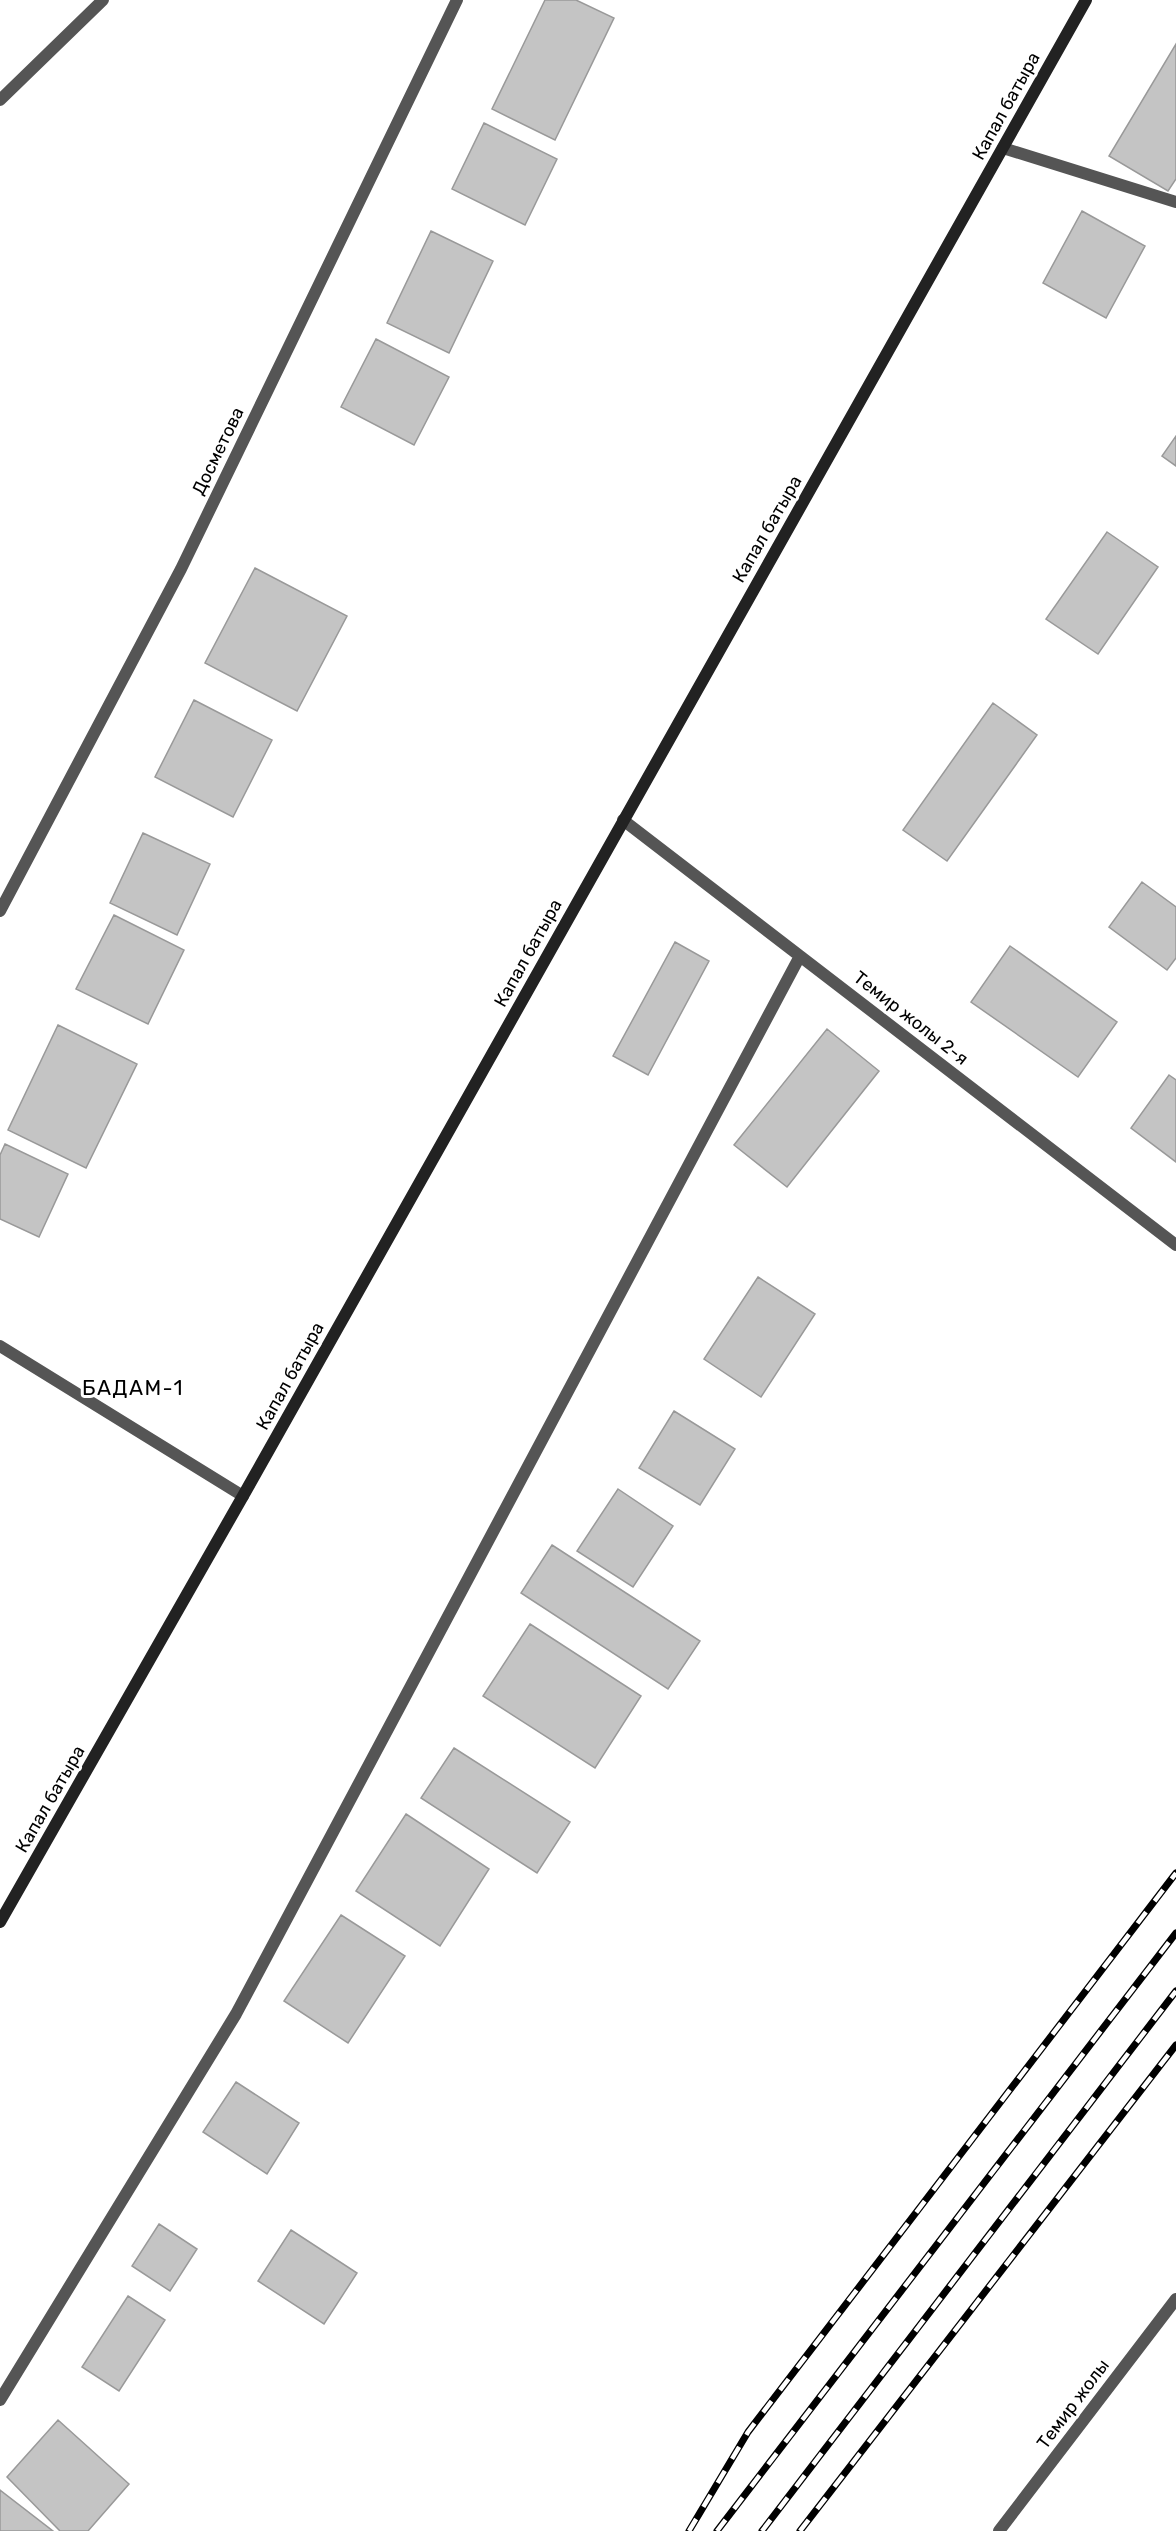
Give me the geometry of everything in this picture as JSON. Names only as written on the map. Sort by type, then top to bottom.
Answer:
[{"type":"main road","name":"Капал батыра","points":[[0,1922],[243,1496],[1086,0]]},
{"type":"street","points":[[0,100],[103,0]]},
{"type":"street","name":"Досметова","points":[[0,911],[181,569],[457,0]]},
{"type":"street","points":[[1003,148],[1176,202]]},
{"type":"street","name":"Темир жолы 2-я","points":[[623,820],[1176,1245]]},
{"type":"street","points":[[0,2400],[236,2014],[800,956]]},
{"type":"street","points":[[0,1346],[243,1496]]},
{"type":"street","name":"Темир жолы","points":[[999,2531],[1176,2300]]},
{"type":"building","points":[[545,0],[576,0],[614,18],[555,140],[492,109]]},
{"type":"building","points":[[1176,44],[1176,179],[1168,191],[1109,156]]},
{"type":"building","points":[[484,123],[557,159],[525,225],[452,189]]},
{"type":"building","points":[[1082,211],[1145,246],[1106,318],[1043,283]]},
{"type":"building","points":[[431,231],[493,261],[449,353],[387,323]]},
{"type":"building","points":[[376,339],[449,377],[414,445],[341,407]]},
{"type":"building","points":[[1176,436],[1176,466],[1162,456]]},
{"type":"building","points":[[1107,532],[1158,567],[1098,654],[1046,619]]},
{"type":"building","points":[[255,568],[347,616],[297,711],[205,663]]},
{"type":"building","points":[[194,700],[272,740],[233,817],[155,777]]},
{"type":"building","points":[[993,703],[1037,735],[947,861],[903,830]]},
{"type":"building","points":[[143,833],[210,864],[177,935],[110,903]]},
{"type":"building","points":[[1142,882],[1176,907],[1176,958],[1167,970],[1109,927]]},
{"type":"building","points":[[114,915],[184,950],[148,1024],[76,989]]},
{"type":"building","points":[[675,942],[709,961],[648,1075],[613,1056]]},
{"type":"building","points":[[1010,946],[1117,1022],[1078,1077],[971,1002]]},
{"type":"building","points":[[58,1025],[137,1064],[86,1168],[8,1130]]},
{"type":"building","points":[[827,1029],[879,1071],[787,1187],[734,1145]]},
{"type":"building","points":[[1169,1075],[1176,1080],[1176,1162],[1131,1128]]},
{"type":"building","points":[[5,1144],[68,1174],[39,1237],[0,1219],[0,1155]]},
{"type":"building","points":[[758,1277],[815,1314],[761,1397],[704,1359]]},
{"type":"building","points":[[674,1411],[735,1449],[700,1505],[639,1468]]},
{"type":"building","points":[[618,1489],[673,1526],[633,1587],[577,1551]]},
{"type":"building","points":[[552,1545],[700,1641],[668,1689],[521,1593]]},
{"type":"building","points":[[530,1624],[641,1696],[595,1768],[483,1696]]},
{"type":"building","points":[[454,1748],[570,1822],[537,1873],[421,1798]]},
{"type":"building","points":[[406,1814],[489,1869],[440,1946],[356,1891]]},
{"type":"building","points":[[341,1915],[405,1956],[348,2043],[284,2001]]},
{"type":"building","points":[[236,2082],[299,2123],[267,2174],[203,2132]]},
{"type":"building","points":[[159,2224],[197,2249],[170,2291],[132,2266]]},
{"type":"building","points":[[291,2230],[357,2273],[324,2324],[258,2281]]},
{"type":"building","points":[[128,2296],[165,2320],[119,2391],[82,2367]]},
{"type":"building","points":[[58,2420],[129,2484],[88,2531],[60,2531],[7,2477]]},
{"type":"building","points":[[0,2490],[53,2531],[0,2531]]},
{"type":"railway","points":[[689,2531],[748,2432],[1176,1873]]},
{"type":"railway","points":[[717,2531],[1176,1933]]},
{"type":"railway","points":[[762,2531],[1176,1991]]},
{"type":"railway","points":[[800,2531],[1176,2045]]},
{"type":"district","name":"БАДАМ-1","points":[[133,1387]]}]
